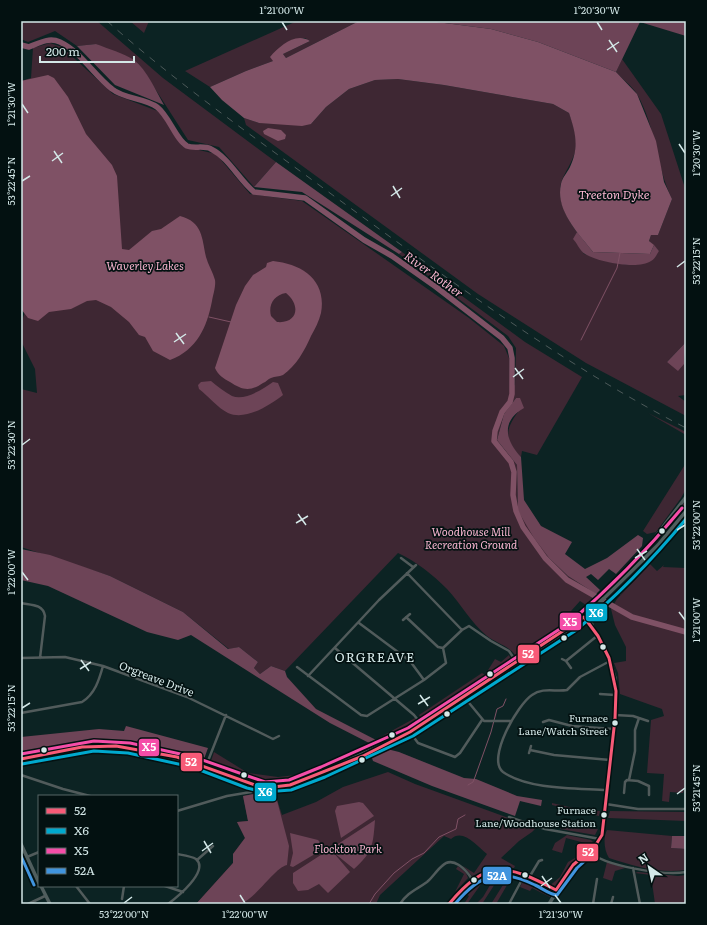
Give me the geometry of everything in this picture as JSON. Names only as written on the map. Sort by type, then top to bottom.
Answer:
[{"type":"main road","points":[[594,630],[590,619],[592,610],[601,595],[649,545],[686,497]]},
{"type":"main road","points":[[584,615],[597,602],[606,596],[658,545],[686,511]]},
{"type":"main road","points":[[21,759],[82,747],[104,745],[145,750],[177,757],[206,766],[258,786],[273,788],[299,782],[363,756],[422,725],[465,698],[592,610]]},
{"type":"main road","points":[[584,615],[590,619]]},
{"type":"main road","points":[[549,904],[556,890],[573,864],[589,851],[601,837],[606,804],[615,714],[615,678],[610,660],[598,636],[584,615]]},
{"type":"main road","points":[[21,844],[38,881]]},
{"type":"main road","points":[[40,887],[50,904]]},
{"type":"street","points":[[308,676],[414,566],[401,558]]},
{"type":"street","points":[[407,573],[462,630]]},
{"type":"street","points":[[21,603],[40,607],[44,610],[45,616],[40,658]]},
{"type":"street","points":[[403,620],[410,614]]},
{"type":"street","points":[[406,617],[438,647],[443,648]]},
{"type":"street","points":[[359,623],[410,661],[424,680]]},
{"type":"street","points":[[443,648],[468,626],[473,627],[491,641],[509,651],[517,662]]},
{"type":"street","points":[[566,661],[598,636]]},
{"type":"street","points":[[335,648],[395,698],[414,715],[422,725]]},
{"type":"street","points":[[297,667],[363,716],[367,716],[446,665],[447,659],[443,648]]},
{"type":"street","name":"Orgreave Drive","points":[[21,658],[73,658],[103,666],[173,691],[226,715],[273,739],[279,736]]},
{"type":"street","points":[[562,659],[566,661],[571,668]]},
{"type":"street","points":[[607,790],[542,786],[504,772],[499,767],[498,760],[511,721],[520,706],[533,694],[543,690],[567,690],[580,677],[610,660]]},
{"type":"street","points":[[21,713],[82,702],[89,697],[95,688],[103,666]]},
{"type":"street","points":[[600,694],[616,695]]},
{"type":"street","points":[[465,698],[482,720],[489,723],[511,721]]},
{"type":"street","points":[[615,714],[633,716],[648,721]]},
{"type":"street","points":[[206,766],[226,715]]},
{"type":"street","points":[[624,793],[625,782],[629,780],[635,752],[635,727],[639,718]]},
{"type":"street","points":[[410,732],[418,743],[455,757],[460,754],[482,720]]},
{"type":"street","points":[[543,722],[549,720],[572,726],[613,729]]},
{"type":"street","points":[[531,746],[529,752],[554,756],[610,760]]},
{"type":"street","points":[[21,775],[63,790],[86,795]]},
{"type":"street","points":[[629,780],[649,786],[649,795]]},
{"type":"street","points":[[178,811],[217,798],[251,792],[258,786]]},
{"type":"street","points":[[606,804],[638,809],[686,809]]},
{"type":"street","points":[[509,817],[545,830],[601,837]]},
{"type":"street","points":[[197,860],[213,846]]},
{"type":"street","points":[[589,851],[597,857],[633,868],[665,873],[686,872]]},
{"type":"street","points":[[27,857],[38,852]]},
{"type":"street","points":[[168,904],[183,892],[198,873],[199,866],[197,860],[192,857],[178,854]]},
{"type":"street","points":[[530,876],[539,861],[542,860]]},
{"type":"street","points":[[400,904],[407,894],[425,884],[441,866],[447,862],[452,862],[462,867],[472,879]]},
{"type":"street","points":[[633,868],[640,904]]},
{"type":"street","points":[[449,904],[461,889],[472,879],[494,870],[514,870],[530,876],[556,890]]},
{"type":"street","points":[[509,904],[525,874]]},
{"type":"street","points":[[589,904],[593,902],[597,879]]},
{"type":"street","points":[[77,887],[90,904]]},
{"type":"street","points":[[122,899],[124,887]]},
{"type":"street","points":[[168,887],[183,892]]},
{"type":"street","points":[[28,904],[45,896]]},
{"type":"street","points":[[610,904],[612,897]]},
{"type":"green space","points":[[21,21],[97,21],[163,78],[276,162],[254,187],[219,147],[188,140],[145,73],[96,44],[77,46],[55,31],[28,42],[21,39]]},
{"type":"green space","points":[[130,21],[149,21],[144,33]]},
{"type":"green space","points":[[297,21],[359,21],[286,58],[283,54],[310,41],[305,38],[292,40],[273,61],[210,87],[185,71]]},
{"type":"green space","points":[[429,21],[686,21],[686,36],[640,22],[616,72],[538,42],[491,29]]},
{"type":"green space","name":"Waverley Lakes","points":[[50,43],[62,47],[113,94],[160,112],[182,146],[216,154],[250,194],[302,201],[469,318],[504,346],[509,358],[510,387],[515,385],[516,348],[508,336],[399,254],[402,252],[525,342],[582,377],[537,455],[522,451],[521,457],[509,440],[508,435],[510,425],[518,412],[516,398],[504,414],[497,440],[517,465],[518,511],[549,558],[568,576],[596,594],[586,605],[580,601],[571,611],[575,616],[519,655],[515,655],[509,649],[481,631],[447,589],[436,578],[418,564],[398,553],[285,671],[271,666],[260,674],[254,668],[258,662],[239,647],[229,649],[183,612],[110,576],[21,547],[21,389],[37,393],[35,369],[21,341],[21,325],[25,311],[21,309],[21,81],[31,78],[33,48]]},
{"type":"green space","points":[[96,44],[121,53],[139,64],[164,105],[115,85],[77,46]]},
{"type":"green space","points":[[622,59],[661,114],[685,188],[686,342],[667,362],[684,364],[686,354],[686,395],[678,396],[686,402],[686,416],[586,363],[478,294],[246,125],[244,118],[259,123],[311,124],[326,107],[349,89],[375,80],[398,79],[444,85],[553,104],[569,113],[575,132],[575,152],[562,179],[560,190],[560,196],[564,209],[577,232],[574,239],[584,254],[610,262],[628,265],[659,251],[649,241],[651,235],[658,235],[672,199],[662,173],[652,133],[643,107],[635,91],[616,72]]},
{"type":"green space","points":[[276,162],[402,252],[399,254],[302,192],[254,187]]},
{"type":"green space","points":[[577,232],[593,252],[650,254],[654,245],[659,251],[654,259],[645,264],[628,265],[599,260],[583,253],[573,239]]},
{"type":"green space","points":[[686,342],[684,364],[678,371],[667,362]]},
{"type":"green space","points":[[211,381],[232,396],[237,397],[254,394],[273,382],[278,383],[283,395],[257,411],[242,415],[235,415],[224,411],[199,389],[198,385],[201,382]]},
{"type":"green space","points":[[516,398],[520,398],[524,408],[512,419],[508,431],[511,444],[521,457],[524,500],[541,526],[572,542],[565,554],[585,569],[607,558],[638,535],[643,538],[642,546],[616,574],[609,569],[598,580],[591,574],[586,577],[600,590],[596,594],[568,576],[549,558],[534,538],[518,511],[517,465],[497,440],[504,414]]},
{"type":"green space","points":[[648,413],[686,432],[686,435]]},
{"type":"green space","points":[[686,463],[686,489],[656,532],[647,534],[643,531]]},
{"type":"green space","points":[[686,500],[686,506],[656,541]]},
{"type":"green space","points":[[21,549],[50,555],[110,576],[183,612],[228,649],[239,647],[258,662],[254,668],[260,674],[271,666],[285,671],[287,677],[316,709],[378,741],[373,745],[330,723],[191,635],[178,640],[147,632],[48,586],[21,580]]},
{"type":"green space","points":[[650,557],[654,559],[620,595],[614,594]]},
{"type":"green space","points":[[650,564],[657,571],[664,565],[663,567],[686,568],[685,784],[683,793],[670,792],[669,802],[662,801],[664,774],[647,773],[651,720],[664,716],[662,709],[620,694],[618,673],[614,663],[626,661],[626,647],[615,625],[611,609],[617,599]]},
{"type":"green space","points":[[509,655],[512,662],[422,721],[419,715],[482,673],[485,675],[495,659],[501,662]]},
{"type":"green space","points":[[415,718],[418,724],[394,737],[392,735],[378,743],[375,740]]},
{"type":"green space","points":[[126,726],[208,748],[204,759],[200,761],[152,748],[105,742],[21,756],[21,737],[99,729],[124,731]]},
{"type":"green space","points":[[383,748],[399,752],[464,778],[476,779],[517,796],[542,800],[541,806],[520,801],[515,816],[432,786],[373,761],[371,755]]},
{"type":"green space","points":[[214,752],[248,773],[278,777],[296,775],[320,766],[321,769],[286,783],[267,784],[213,766],[211,761]]},
{"type":"green space","name":"Flockton Park","points":[[388,772],[415,784],[536,828],[501,858],[515,866],[514,868],[498,867],[472,876],[463,866],[474,873],[487,854],[470,839],[456,836],[451,839],[444,836],[380,895],[376,904],[196,904],[233,863],[233,854],[245,838],[237,822],[248,821],[243,796],[254,794],[258,790],[275,793],[282,815],[316,802],[343,787]]},
{"type":"green space","points":[[258,790],[275,793],[289,846],[287,865],[282,867],[252,896],[240,904],[196,904],[233,863],[233,854],[245,838],[237,822],[248,821],[243,796],[254,794]]},
{"type":"green space","points":[[359,802],[363,803],[374,816],[341,838],[335,811],[337,806]]},
{"type":"green space","points":[[552,803],[582,810],[600,811],[599,816],[552,805]]},
{"type":"green space","points":[[610,811],[686,812],[686,821],[608,818]]},
{"type":"green space","points":[[375,820],[374,836],[371,848],[365,858],[354,869],[333,852],[350,872],[328,893],[319,884],[308,890],[298,891],[293,883],[293,873]]},
{"type":"green space","points":[[562,825],[598,829],[595,835],[560,829]]},
{"type":"green space","points":[[607,830],[672,836],[671,848],[686,849],[686,870],[656,870],[609,858],[605,844]]},
{"type":"green space","points":[[290,833],[318,840],[325,848],[293,867],[290,866],[293,853]]},
{"type":"green space","points":[[567,835],[591,840],[593,842],[584,850],[585,843],[566,838],[562,853],[552,850],[555,843]]},
{"type":"green space","points":[[672,836],[686,836],[686,849],[671,848]]},
{"type":"green space","points":[[575,858],[576,859],[569,866],[550,897],[532,888],[530,891],[520,887],[524,879],[528,877],[547,888],[560,877],[568,862]]},
{"type":"green space","points":[[607,862],[625,868],[615,871],[612,881],[603,878]]},
{"type":"green space","points":[[458,866],[466,873],[468,878],[455,892],[464,874],[456,869]]},
{"type":"green space","points":[[505,871],[519,873],[521,876],[520,878],[513,875],[496,904],[491,904],[508,877],[502,873],[482,904],[476,904],[483,897],[493,880],[486,877]]},
{"type":"green space","points":[[638,872],[678,876],[686,875],[686,904],[655,904],[651,875],[635,873]]},
{"type":"green space","points":[[486,877],[467,904],[464,904],[469,896],[463,892],[453,904],[451,904],[471,882]]},
{"type":"water","name":"Treeton Dyke","points":[[359,21],[429,21],[491,29],[538,42],[616,72],[637,94],[656,141],[664,182],[672,199],[658,235],[651,235],[649,241],[654,245],[650,254],[593,252],[569,221],[561,203],[560,194],[563,178],[573,160],[576,140],[569,113],[553,104],[444,85],[398,79],[375,80],[349,89],[326,107],[311,124],[302,126],[259,123],[244,118],[222,100],[210,87],[273,61],[270,57],[283,45],[293,39],[299,38],[310,41],[283,54],[286,58]]},
{"type":"water","points":[[48,75],[54,78],[68,97],[86,134],[112,165],[117,176],[122,249],[129,250],[152,231],[161,229],[180,216],[193,222],[200,232],[207,260],[215,280],[215,288],[210,311],[204,328],[194,344],[179,356],[170,360],[153,351],[145,337],[139,335],[129,322],[111,307],[96,300],[87,301],[71,309],[49,312],[38,321],[28,318],[21,309],[21,81]]},
{"type":"water","points":[[268,128],[281,130],[286,135],[285,139],[278,141],[264,134],[263,131]]},
{"type":"water","points":[[273,261],[294,266],[303,270],[310,276],[320,291],[322,301],[321,313],[317,325],[303,352],[288,371],[282,376],[270,378],[254,388],[246,389],[234,385],[223,378],[215,368],[236,305],[245,286],[253,275],[266,267],[267,263]],"holes":[[[286,293],[291,298],[295,308],[293,317],[284,322],[277,322],[271,316],[271,304],[275,298],[282,294]]]},
{"type":"waterway","name":"River Rother","points":[[21,45],[29,47],[44,41],[52,40],[68,46],[112,89],[122,95],[147,102],[157,107],[165,116],[179,139],[187,146],[208,148],[217,153],[229,163],[254,192],[305,198],[364,240],[392,256],[436,287],[502,338],[510,348],[512,358],[512,394],[510,402],[502,412],[495,431],[494,441],[511,462],[514,472],[513,495],[516,511],[523,527],[545,558],[567,580],[632,617],[686,632]]},
{"type":"waterway","points":[[581,340],[617,268],[620,253]]},
{"type":"waterway","points":[[209,317],[231,322]]},
{"type":"waterway","points":[[468,785],[473,782],[475,777],[491,732],[497,709],[503,706],[506,699]]},
{"type":"waterway","points":[[369,904],[375,894],[394,873],[412,859],[424,853],[439,837],[456,829],[458,819],[465,815]]},
{"type":"railway","points":[[107,21],[163,68],[221,113],[465,291],[595,377],[686,428]]},
{"type":"transit line","name":"X5","points":[[21,754],[94,741],[130,743],[194,757],[265,782],[289,780],[408,728],[569,623],[628,568],[682,508]]},
{"type":"transit line","name":"X6","points":[[22,764],[94,751],[128,753],[192,767],[247,788],[264,792],[291,790],[325,777],[413,736],[575,631],[633,578],[686,519]]},
{"type":"transit line","name":"52","points":[[21,759],[82,747],[116,746],[177,757],[258,786],[273,787],[290,785],[363,756],[410,732],[584,617],[598,636],[609,658],[616,691],[615,719],[602,835],[595,846],[573,865],[556,890],[524,875],[511,871],[498,870],[487,872],[475,879],[462,889],[449,904]]},
{"type":"transit line","name":"52A","points":[[21,856],[34,885]]},
{"type":"transit line","name":"52A","points":[[455,904],[464,894],[482,880],[491,876],[501,875],[511,876],[557,895],[577,868],[588,858]]},
{"type":"place","name":"Furnace Lane/Watch Street","points":[[615,723]]},
{"type":"place","name":"Furnace Lane/Woodhouse Station","points":[[604,815]]},
{"type":"district","name":"ORGREAVE","points":[[375,656]]},
{"type":"park label","name":"Woodhouse Mill Recreation Ground","points":[[471,537]]}]
